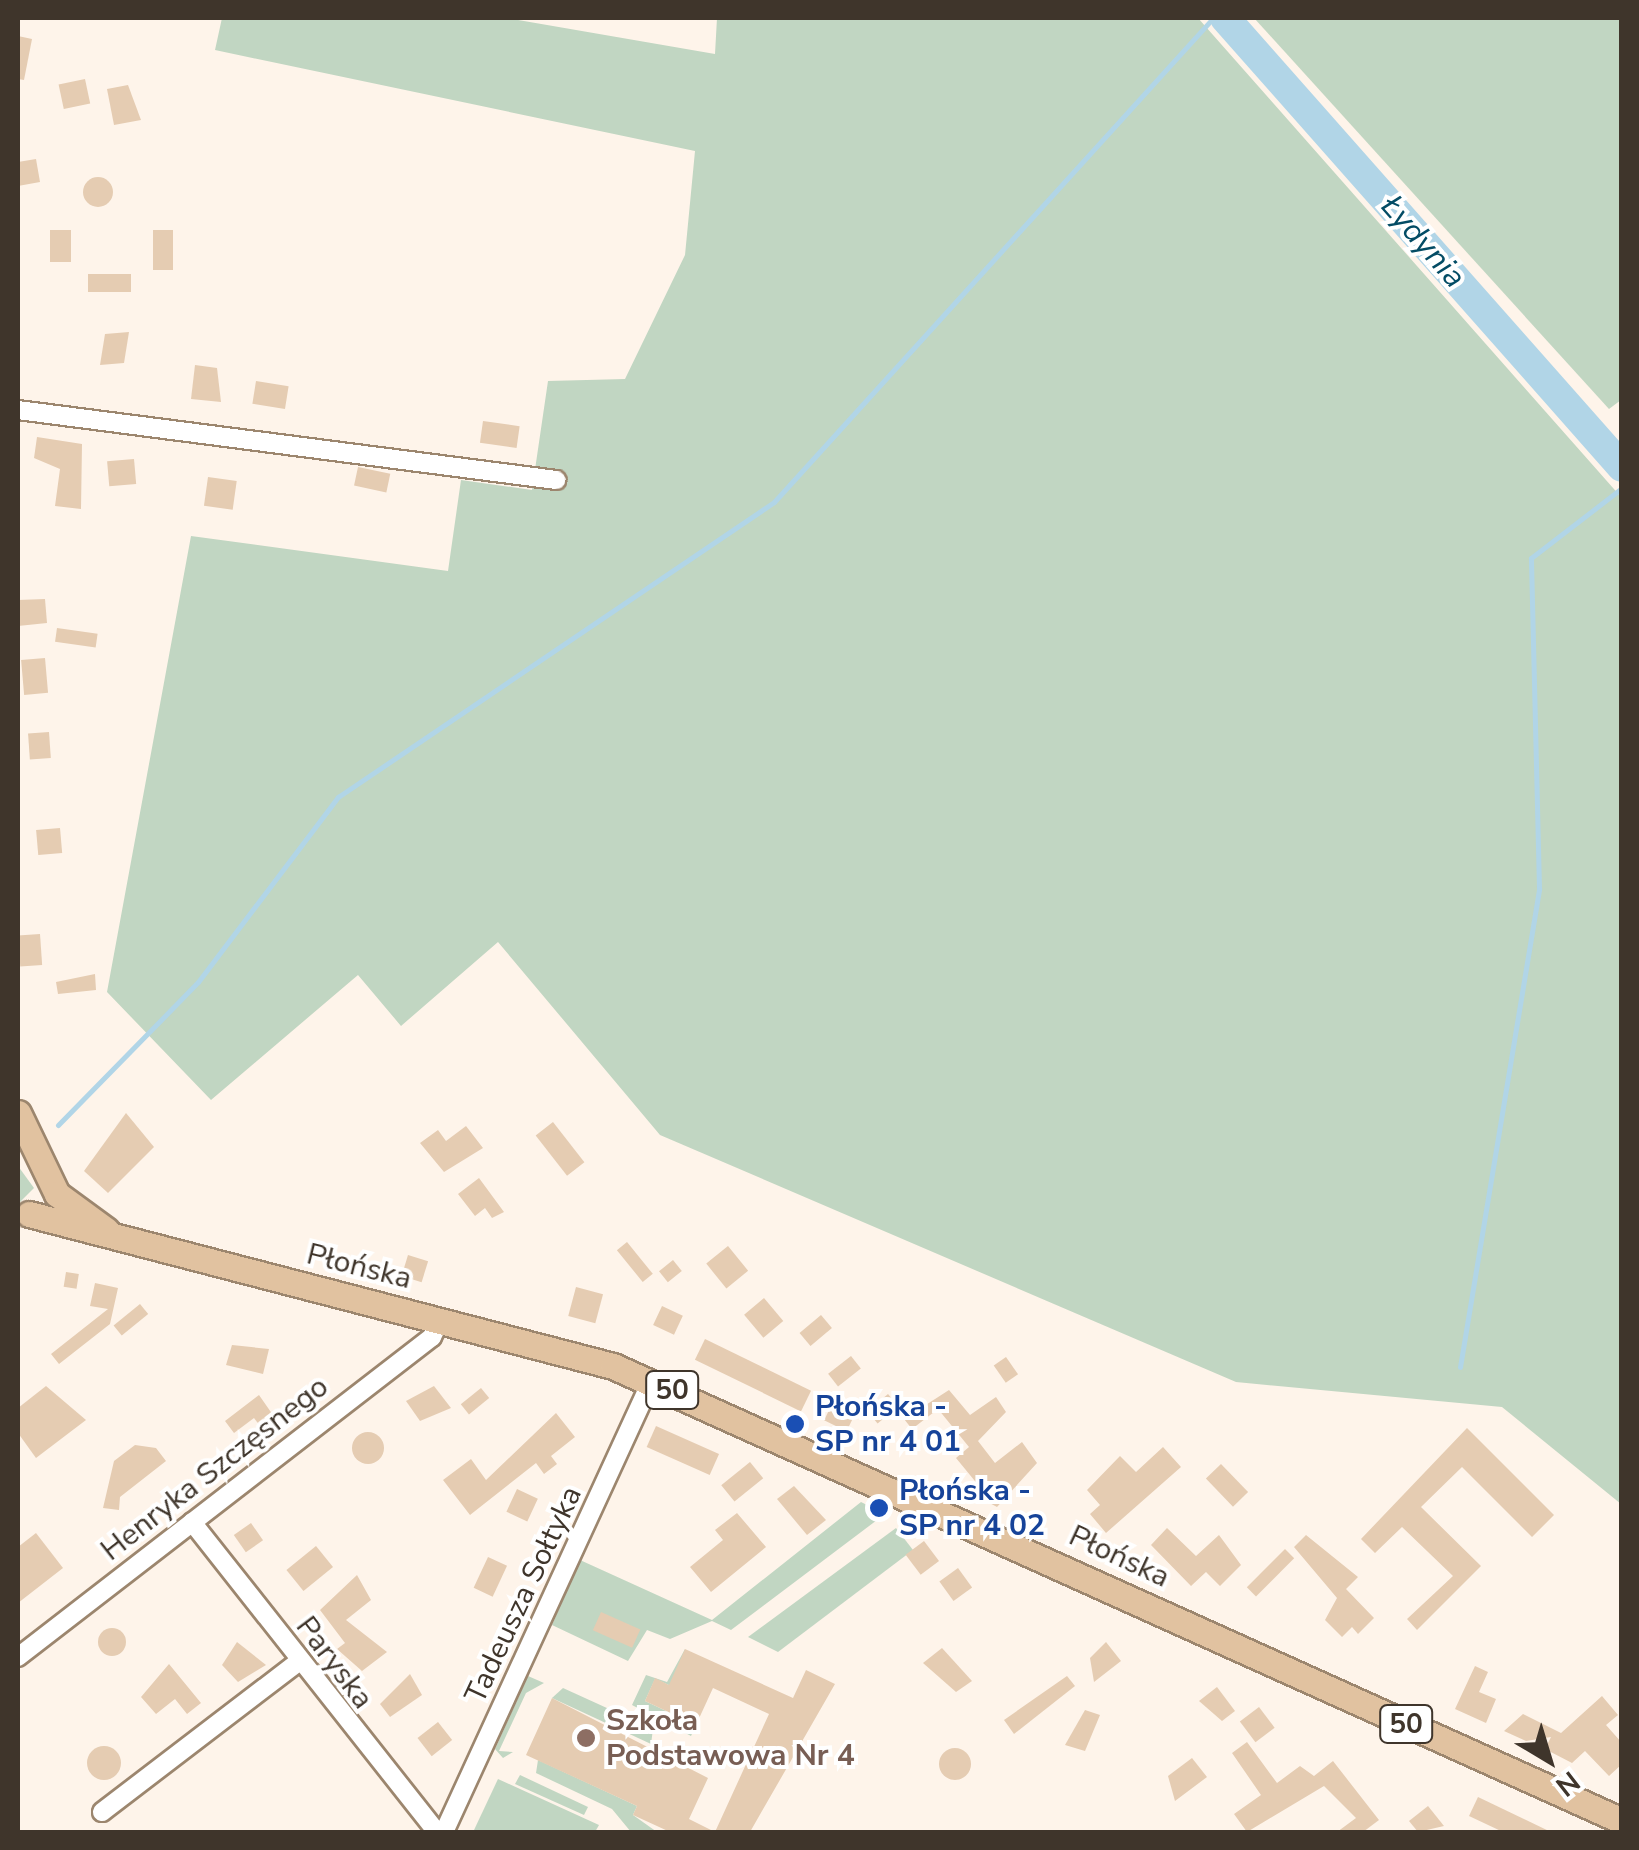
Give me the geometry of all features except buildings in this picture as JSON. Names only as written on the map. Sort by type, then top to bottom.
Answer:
[{"type":"main road","name":"50","points":[[18,1113],[34,1164]]},
{"type":"main road","points":[[23,1216],[44,1198],[34,1164]]},
{"type":"main road","name":"Płońska","points":[[34,1164],[122,1241]]},
{"type":"main road","name":"Płońska","points":[[23,1216],[440,1320],[651,1380],[1622,1821]]},
{"type":"street","points":[[18,410],[556,480]]},
{"type":"street","name":"Henryka Szczęsnego","points":[[18,1657],[432,1337],[440,1320]]},
{"type":"street","name":"Tadeusza Sołtyka","points":[[440,1832],[651,1380]]},
{"type":"street","name":"Paryska","points":[[192,1522],[298,1662],[440,1832]]},
{"type":"street","points":[[102,1812],[298,1662]]},
{"type":"path","points":[[18,1244],[18,1258]]},
{"type":"green space","points":[[222,18],[507,18],[715,54],[717,18],[1198,18],[1621,497],[1621,1504],[1502,1407],[1236,1382],[660,1135],[498,942],[401,1026],[358,975],[211,1100],[107,992],[191,536],[448,571],[461,480],[532,490],[548,381],[625,379],[685,255],[695,151],[215,50]]},
{"type":"green space","points":[[1254,18],[1621,20],[1621,400],[1609,409]]},
{"type":"green space","points":[[18,1166],[34,1188],[18,1204]]},
{"type":"green space","points":[[861,1502],[885,1514],[731,1630],[712,1621],[670,1639],[647,1630],[628,1661],[552,1625],[580,1560],[712,1620]]},
{"type":"green space","points":[[896,1528],[913,1550],[778,1652],[748,1637]]},
{"type":"green space","points":[[685,1649],[687,1693],[655,1679],[645,1701],[696,1725],[691,1736],[632,1705],[646,1675],[667,1682]]},
{"type":"green space","points":[[528,1676],[544,1683],[526,1693],[499,1751],[513,1752],[503,1758],[495,1749]]},
{"type":"green space","points":[[563,1688],[653,1729],[651,1744],[552,1698]]},
{"type":"green space","points":[[538,1760],[637,1806],[633,1815],[657,1832],[631,1832],[612,1809],[536,1773]]},
{"type":"green space","points":[[520,1775],[588,1807],[584,1815],[515,1784]]},
{"type":"green space","points":[[498,1779],[599,1825],[595,1832],[474,1830]]},
{"type":"waterway","points":[[58,1125],[198,982],[338,797],[774,502],[1213,18]]},
{"type":"waterway","name":"Łydynia","points":[[1225,18],[1622,467]]},
{"type":"waterway","points":[[1460,1367],[1539,888],[1531,558],[1622,488]]},
{"type":"place","name":"Płońska - SP nr 4 01","points":[[795,1424]]},
{"type":"place","name":"Płońska - SP nr 4 02","points":[[879,1508]]},
{"type":"place","name":"Szkoła Podstawowa Nr 4","points":[[586,1738]]}]
